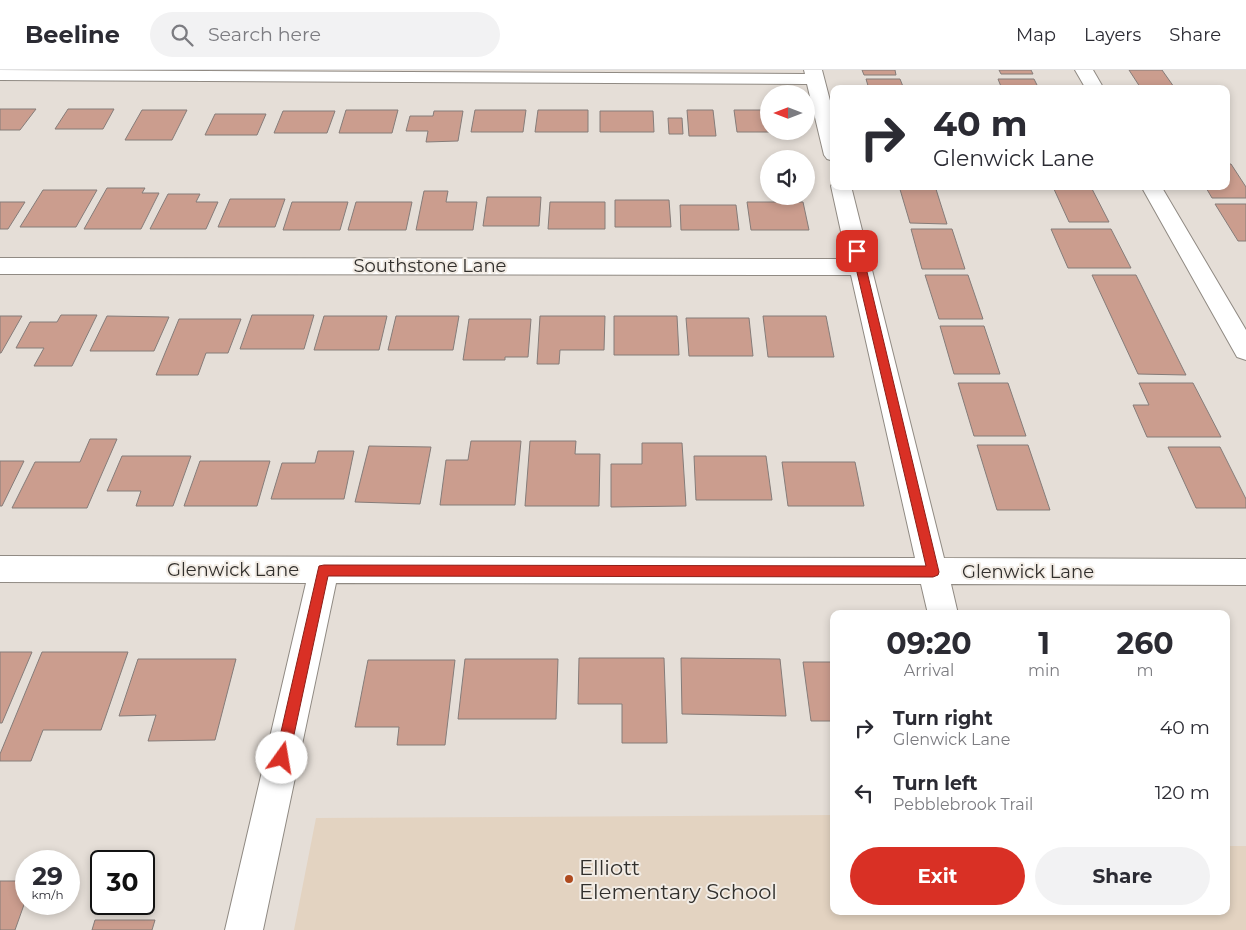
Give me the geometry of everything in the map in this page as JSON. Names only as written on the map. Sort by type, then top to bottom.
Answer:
[{"type":"street","points":[[1084,70],[1092,85]]},
{"type":"street","points":[[0,75],[98,73],[814,74],[830,139]]},
{"type":"street","points":[[842,190],[942,610]]},
{"type":"street","points":[[1153,190],[1246,351]]},
{"type":"street","name":"Southstone Lane","points":[[0,266],[861,267]]},
{"type":"street","name":"Glenwick Lane","points":[[0,569],[1246,572]]},
{"type":"street","points":[[244,930],[324,570]]},
{"type":"shaded area","name":"Elliott Elementary School","points":[[830,815],[830,915],[1230,915],[1230,846],[1246,846],[1246,930],[294,930],[316,818]]},
{"type":"building","points":[[862,70],[895,70],[896,75],[864,75]]},
{"type":"building","points":[[999,70],[1031,70],[1033,74],[1001,74]]},
{"type":"building","points":[[1129,70],[1162,70],[1173,85],[1139,85]]},
{"type":"building","points":[[866,79],[900,79],[902,85],[868,85]]},
{"type":"building","points":[[998,79],[1034,79],[1037,85],[1000,85]]},
{"type":"building","points":[[0,109],[36,109],[20,130],[0,130]]},
{"type":"building","points":[[68,109],[114,109],[103,129],[55,129]]},
{"type":"building","points":[[142,110],[187,110],[172,140],[125,140]]},
{"type":"building","points":[[346,110],[398,110],[392,133],[339,133]]},
{"type":"building","points":[[475,110],[526,110],[523,132],[471,132]]},
{"type":"building","points":[[538,110],[588,110],[588,132],[535,132]]},
{"type":"building","points":[[687,110],[713,110],[716,136],[689,136]]},
{"type":"building","points":[[734,110],[760,110],[760,132],[737,132]]},
{"type":"building","points":[[283,111],[335,111],[327,133],[274,133]]},
{"type":"building","points":[[434,111],[463,111],[458,141],[426,142],[428,131],[406,131],[410,116],[433,116]]},
{"type":"building","points":[[600,111],[653,111],[654,132],[600,132]]},
{"type":"building","points":[[215,114],[266,114],[257,135],[205,135]]},
{"type":"building","points":[[668,118],[682,118],[683,134],[669,134]]},
{"type":"building","points":[[1231,164],[1246,187],[1246,198],[1212,198],[1207,190],[1230,190]]},
{"type":"building","points":[[107,188],[145,188],[142,193],[159,193],[141,229],[84,229]]},
{"type":"building","points":[[43,190],[97,190],[76,227],[20,227]]},
{"type":"building","points":[[900,190],[936,190],[947,224],[910,223]]},
{"type":"building","points":[[1054,190],[1093,190],[1109,222],[1069,222]]},
{"type":"building","points":[[424,191],[448,191],[446,202],[477,202],[473,230],[416,230]]},
{"type":"building","points":[[168,194],[200,194],[196,202],[218,202],[206,229],[150,229]]},
{"type":"building","points":[[487,197],[541,197],[539,226],[483,226]]},
{"type":"building","points":[[230,199],[285,199],[275,227],[218,227]]},
{"type":"building","points":[[615,200],[669,200],[671,227],[615,227]]},
{"type":"building","points":[[0,202],[25,202],[8,229],[0,229]]},
{"type":"building","points":[[292,202],[348,202],[340,230],[283,230]]},
{"type":"building","points":[[356,202],[412,202],[406,230],[348,230]]},
{"type":"building","points":[[550,202],[605,202],[605,229],[548,229]]},
{"type":"building","points":[[747,202],[760,202],[760,205],[804,205],[809,230],[751,230]]},
{"type":"building","points":[[1215,204],[1246,204],[1246,241],[1238,241]]},
{"type":"building","points":[[680,205],[736,205],[739,230],[681,230]]},
{"type":"building","points":[[911,229],[952,229],[965,269],[922,269]]},
{"type":"building","points":[[1051,229],[1111,229],[1131,268],[1068,268]]},
{"type":"building","points":[[925,275],[968,275],[983,319],[939,319]]},
{"type":"building","points":[[1092,275],[1136,275],[1186,375],[1138,374]]},
{"type":"building","points":[[61,315],[97,315],[72,366],[34,366],[44,348],[16,348],[30,322],[57,322]]},
{"type":"building","points":[[252,315],[314,315],[304,349],[240,349]]},
{"type":"building","points":[[0,316],[22,316],[1,353],[0,353]]},
{"type":"building","points":[[107,316],[169,317],[154,351],[90,351]]},
{"type":"building","points":[[324,316],[387,316],[379,350],[314,350]]},
{"type":"building","points":[[396,316],[459,316],[453,350],[388,350]]},
{"type":"building","points":[[540,316],[605,316],[604,350],[560,350],[559,364],[537,364]]},
{"type":"building","points":[[614,316],[677,316],[679,355],[614,355]]},
{"type":"building","points":[[763,316],[826,316],[834,357],[768,357]]},
{"type":"building","points":[[686,318],[749,318],[753,356],[689,356]]},
{"type":"building","points":[[179,319],[241,319],[228,353],[206,353],[198,375],[156,375]]},
{"type":"building","points":[[469,319],[531,319],[528,357],[505,357],[505,360],[463,360]]},
{"type":"building","points":[[940,326],[984,326],[1000,374],[954,374]]},
{"type":"building","points":[[958,383],[1008,383],[1026,436],[974,436]]},
{"type":"building","points":[[1139,383],[1193,383],[1221,437],[1147,437],[1133,405],[1149,405]]},
{"type":"building","points":[[90,439],[117,439],[87,508],[12,508],[35,462],[80,462]]},
{"type":"building","points":[[471,441],[521,441],[515,505],[440,505],[446,460],[468,460]]},
{"type":"building","points":[[530,441],[576,441],[575,454],[600,454],[599,506],[525,506]]},
{"type":"building","points":[[642,443],[682,443],[686,506],[611,507],[611,464],[642,464]]},
{"type":"building","points":[[977,445],[1028,445],[1050,510],[997,510]]},
{"type":"building","points":[[369,446],[431,447],[420,504],[355,502]]},
{"type":"building","points":[[1168,447],[1220,447],[1246,499],[1246,508],[1196,508]]},
{"type":"building","points":[[318,451],[354,451],[344,499],[271,499],[282,463],[315,463]]},
{"type":"building","points":[[122,456],[191,456],[173,506],[136,506],[141,491],[107,491]]},
{"type":"building","points":[[694,456],[766,456],[772,500],[696,500]]},
{"type":"building","points":[[0,461],[24,461],[2,506],[0,506]]},
{"type":"building","points":[[200,461],[270,461],[257,506],[184,506]]},
{"type":"building","points":[[782,462],[855,462],[864,506],[788,506]]},
{"type":"building","points":[[0,652],[32,652],[2,723],[0,723]]},
{"type":"building","points":[[42,652],[128,652],[101,730],[43,730],[31,761],[0,761],[0,754]]},
{"type":"building","points":[[579,658],[664,658],[667,743],[622,743],[622,704],[578,704]]},
{"type":"building","points":[[681,658],[780,659],[786,716],[682,714]]},
{"type":"building","points":[[138,659],[236,659],[215,740],[148,741],[156,715],[119,716]]},
{"type":"building","points":[[465,659],[558,659],[556,719],[458,719]]},
{"type":"building","points":[[368,660],[455,660],[445,745],[397,745],[399,727],[355,727]]},
{"type":"building","points":[[803,662],[830,662],[830,721],[811,721]]},
{"type":"building","points":[[0,881],[15,881],[15,915],[20,915],[15,930],[0,930]]},
{"type":"building","points":[[95,920],[155,920],[152,930],[92,930]]},
{"type":"place","name":"Elliott Elementary School","points":[[569,879]]},
{"type":"route","points":[[282,758],[324,570],[933,572],[857,251]]}]
